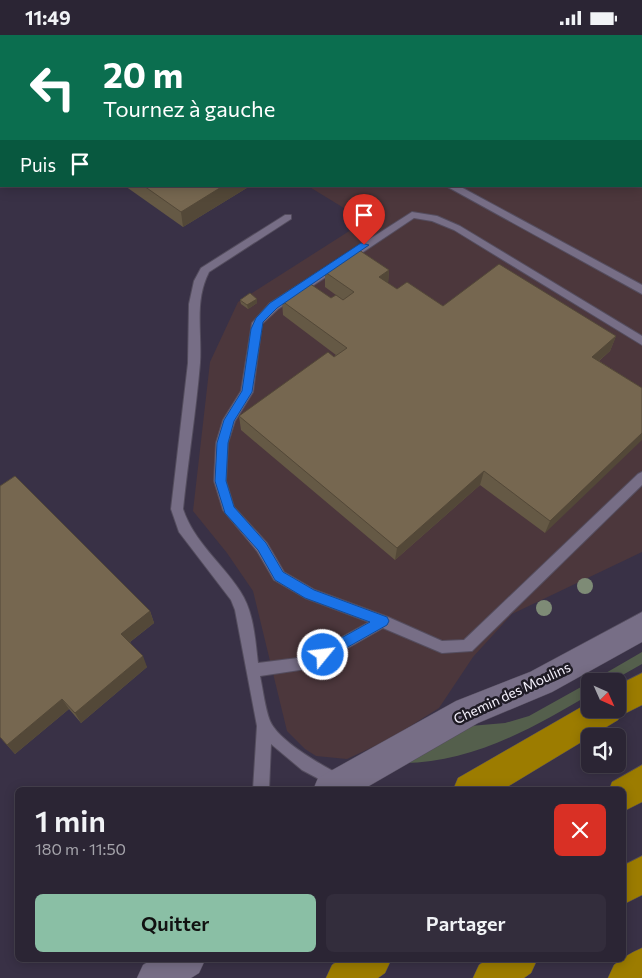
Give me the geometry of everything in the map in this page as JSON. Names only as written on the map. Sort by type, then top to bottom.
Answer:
[{"type":"highway","points":[[626,697],[642,688]]},
{"type":"highway","points":[[475,787],[592,718]]},
{"type":"highway","points":[[626,793],[642,782]]},
{"type":"highway","points":[[626,885],[642,874]]},
{"type":"highway","points":[[345,978],[369,962]]},
{"type":"highway","points":[[492,978],[515,962]]},
{"type":"highway","points":[[627,978],[642,967]]},
{"type":"street","name":"Chemin des Moulins","points":[[336,787],[467,712],[541,683],[642,626]]},
{"type":"street","points":[[156,978],[183,962]]},
{"type":"lane","points":[[453,187],[642,290]]},
{"type":"lane","points":[[642,341],[480,241],[434,218],[418,215],[408,217],[266,312],[256,329],[247,392],[229,420],[222,443],[220,481],[229,509],[262,547],[279,576],[310,594],[383,621],[442,647],[467,647],[642,477]]},
{"type":"lane","points":[[261,787],[264,726],[252,670],[247,628],[236,596],[183,528],[177,509],[194,361],[194,297],[198,281],[205,269],[288,217]]},
{"type":"lane","points":[[252,670],[308,663],[383,621]]},
{"type":"lane","points":[[264,726],[284,750],[336,787]]},
{"type":"shaded area","points":[[310,187],[642,187],[642,552],[512,614],[473,657],[439,708],[390,739],[347,759],[316,756],[305,749],[287,731],[253,591],[227,553],[193,511],[210,362],[238,302],[365,221]]},
{"type":"green space","points":[[642,652],[642,664],[626,673],[606,673]]},
{"type":"green space","points":[[581,687],[581,699],[547,719],[501,741],[453,757],[404,763],[470,726],[505,723],[529,716]]},
{"type":"building","points":[[145,187],[221,187],[181,212]]},
{"type":"building","points":[[359,250],[389,270],[379,277],[397,289],[407,282],[443,306],[499,264],[616,336],[592,357],[642,388],[642,433],[550,521],[484,471],[397,548],[239,416],[328,352],[334,357],[347,348],[282,301],[309,283],[331,298],[336,295],[343,300],[354,292],[325,272]]},
{"type":"building","points":[[250,293],[257,299],[247,305],[240,300]]},
{"type":"building","points":[[15,476],[150,611],[121,634],[143,656],[75,713],[62,699],[7,745],[0,737],[0,486]]},
{"type":"route","points":[[323,655],[383,621],[310,594],[279,576],[262,547],[229,509],[224,498],[220,481],[222,443],[229,420],[242,403],[251,379],[256,329],[259,321],[274,306],[364,245]]}]
